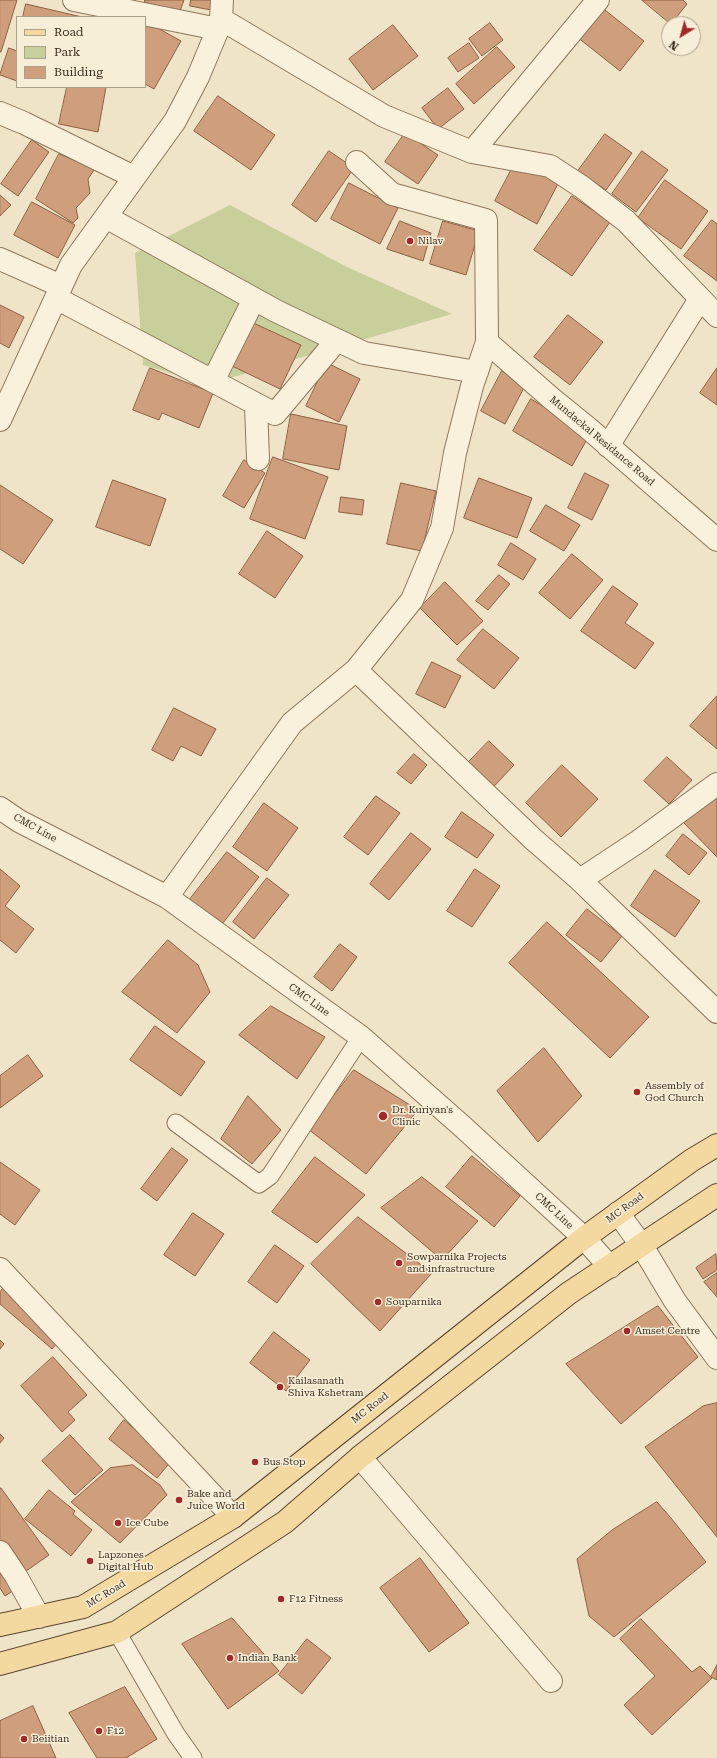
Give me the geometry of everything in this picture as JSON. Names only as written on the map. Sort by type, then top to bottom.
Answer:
[{"type":"main road","name":"MC Road","points":[[0,1625],[83,1607],[233,1517],[584,1238],[692,1160],[717,1145]]},
{"type":"main road","points":[[0,1664],[117,1632],[285,1522],[360,1457],[569,1293],[717,1195]]},
{"type":"street","points":[[74,0],[220,16],[384,116],[472,152],[550,166],[582,187],[626,222],[717,316]]},
{"type":"street","points":[[472,152],[598,0]]},
{"type":"street","points":[[0,420],[71,265],[175,121],[198,77],[220,16]]},
{"type":"street","points":[[0,113],[24,123],[134,177]]},
{"type":"street","points":[[167,897],[292,723],[356,670],[412,600],[442,528],[455,453],[477,372],[487,342],[486,220],[392,194],[357,162]]},
{"type":"street","points":[[106,217],[254,299],[364,353],[477,372]]},
{"type":"street","points":[[0,259],[213,381],[275,414],[337,340]]},
{"type":"street","points":[[213,381],[254,299]]},
{"type":"street","points":[[608,446],[700,299]]},
{"type":"street","name":"Mundackal Residance Road","points":[[487,342],[717,540]]},
{"type":"street","points":[[256,404],[258,459]]},
{"type":"street","points":[[356,670],[533,839],[580,880],[717,1012]]},
{"type":"street","points":[[580,880],[639,841],[716,785]]},
{"type":"street","name":"CMC Line","points":[[0,808],[19,821],[167,897],[361,1038],[463,1127],[584,1238],[610,1267]]},
{"type":"street","points":[[618,1212],[642,1246],[675,1301],[717,1358]]},
{"type":"street","points":[[0,1269],[233,1517]]},
{"type":"street","points":[[360,1457],[551,1681]]},
{"type":"street","points":[[0,1552],[16,1576],[39,1617]]},
{"type":"lane","points":[[176,1123],[258,1184],[270,1176],[361,1038]]},
{"type":"lane","points":[[117,1632],[176,1734],[193,1758]]},
{"type":"green space","points":[[230,205],[347,267],[452,314],[209,384],[143,365],[135,253]]},
{"type":"building","points":[[0,0],[17,0],[1,52],[0,52]]},
{"type":"building","points":[[145,0],[184,0],[179,14],[145,2]]},
{"type":"building","points":[[191,0],[213,0],[211,10],[190,6]]},
{"type":"building","points":[[642,0],[683,0],[687,4],[677,16],[661,16]]},
{"type":"building","points":[[596,3],[644,41],[620,71],[572,33]]},
{"type":"building","points":[[26,4],[78,16],[23,16]]},
{"type":"building","points":[[146,22],[181,41],[154,89],[146,85]]},
{"type":"building","points":[[490,23],[503,40],[482,56],[469,39]]},
{"type":"building","points":[[393,25],[418,56],[373,90],[349,59]]},
{"type":"building","points":[[469,43],[479,58],[458,72],[448,58]]},
{"type":"building","points":[[497,47],[515,67],[474,104],[456,84]]},
{"type":"building","points":[[9,48],[16,51],[16,81],[0,75]]},
{"type":"building","points":[[67,88],[106,88],[98,132],[59,124]]},
{"type":"building","points":[[448,88],[464,109],[438,129],[422,108]]},
{"type":"building","points":[[218,96],[275,135],[251,170],[194,131]]},
{"type":"building","points":[[405,133],[438,155],[418,184],[385,162]]},
{"type":"building","points":[[605,134],[632,153],[606,190],[578,171]]},
{"type":"building","points":[[32,140],[49,152],[18,196],[1,184]]},
{"type":"building","points":[[329,151],[354,168],[316,222],[292,205]]},
{"type":"building","points":[[642,151],[668,170],[636,212],[612,194]]},
{"type":"building","points":[[59,154],[74,160],[84,157],[94,170],[88,179],[90,193],[76,208],[78,218],[73,223],[36,199]]},
{"type":"building","points":[[516,161],[559,182],[537,224],[495,201]]},
{"type":"building","points":[[665,180],[708,211],[681,249],[638,218]]},
{"type":"building","points":[[349,183],[398,208],[380,244],[331,219]]},
{"type":"building","points":[[0,195],[11,205],[0,216]]},
{"type":"building","points":[[572,196],[610,222],[572,276],[534,250]]},
{"type":"building","points":[[32,202],[75,225],[58,258],[14,235]]},
{"type":"building","points":[[712,220],[717,224],[717,281],[684,256]]},
{"type":"building","name":"Nilav","points":[[400,221],[431,233],[423,261],[387,249]]},
{"type":"building","points":[[443,221],[479,231],[466,275],[430,264]]},
{"type":"building","points":[[0,305],[24,317],[9,348],[0,343]]},
{"type":"building","points":[[568,315],[603,342],[570,385],[534,357]]},
{"type":"building","points":[[249,321],[301,345],[280,389],[228,364]]},
{"type":"building","points":[[327,363],[360,379],[339,422],[306,406]]},
{"type":"building","points":[[150,368],[213,393],[199,428],[162,413],[159,420],[133,410]]},
{"type":"building","points":[[717,368],[717,405],[700,393]]},
{"type":"building","points":[[502,371],[526,384],[505,424],[481,411]]},
{"type":"building","points":[[531,399],[590,434],[572,466],[513,431]]},
{"type":"building","points":[[291,414],[347,426],[339,470],[283,459]]},
{"type":"building","points":[[273,457],[328,477],[305,539],[250,519]]},
{"type":"building","points":[[244,460],[265,473],[244,508],[223,496]]},
{"type":"building","points":[[585,473],[609,485],[592,520],[568,508]]},
{"type":"building","points":[[479,478],[532,498],[517,538],[464,518]]},
{"type":"building","points":[[113,480],[166,499],[150,546],[96,527]]},
{"type":"building","points":[[401,483],[436,491],[422,551],[387,544]]},
{"type":"building","points":[[0,485],[53,520],[23,564],[0,549]]},
{"type":"building","points":[[341,497],[364,500],[362,515],[339,512]]},
{"type":"building","points":[[546,505],[580,525],[564,551],[530,531]]},
{"type":"building","points":[[267,531],[303,556],[275,598],[239,574]]},
{"type":"building","points":[[511,543],[536,559],[523,580],[498,565]]},
{"type":"building","points":[[572,554],[603,580],[570,619],[539,593]]},
{"type":"building","points":[[499,575],[510,584],[488,610],[476,601]]},
{"type":"building","points":[[445,582],[483,621],[457,645],[420,608]]},
{"type":"building","points":[[613,586],[638,604],[625,623],[654,643],[635,669],[581,631]]},
{"type":"building","points":[[483,629],[519,658],[494,689],[457,660]]},
{"type":"building","points":[[432,662],[461,676],[445,708],[416,694]]},
{"type":"building","points":[[717,696],[717,749],[690,726]]},
{"type":"building","points":[[174,708],[216,729],[201,756],[181,746],[173,761],[152,750]]},
{"type":"building","points":[[489,741],[514,765],[485,796],[459,772]]},
{"type":"building","points":[[414,754],[427,765],[411,784],[397,773]]},
{"type":"building","points":[[667,757],[692,780],[669,804],[644,781]]},
{"type":"building","points":[[562,765],[598,799],[561,837],[526,803]]},
{"type":"building","points":[[711,793],[717,799],[717,857],[682,821]]},
{"type":"building","points":[[376,796],[400,813],[368,855],[344,837]]},
{"type":"building","points":[[264,803],[298,828],[267,871],[233,847]]},
{"type":"building","points":[[462,812],[494,835],[477,858],[445,837]]},
{"type":"building","points":[[411,833],[431,849],[389,900],[370,884]]},
{"type":"building","points":[[683,834],[707,853],[689,875],[666,856]]},
{"type":"building","points":[[227,852],[259,877],[219,928],[187,903]]},
{"type":"building","points":[[0,869],[20,886],[5,906],[34,929],[16,953],[0,940]]},
{"type":"building","points":[[475,869],[500,886],[472,927],[447,911]]},
{"type":"building","points":[[655,870],[700,901],[675,937],[631,906]]},
{"type":"building","points":[[267,878],[289,895],[254,939],[233,922]]},
{"type":"building","points":[[587,909],[622,936],[601,962],[566,935]]},
{"type":"building","points":[[547,922],[649,1017],[610,1058],[509,963]]},
{"type":"building","points":[[168,940],[198,965],[210,992],[177,1033],[122,992]]},
{"type":"building","points":[[340,944],[357,957],[332,991],[314,977]]},
{"type":"building","points":[[271,1006],[325,1037],[297,1079],[239,1035]]},
{"type":"building","points":[[155,1026],[205,1062],[181,1096],[130,1060]]},
{"type":"building","points":[[544,1048],[582,1096],[538,1142],[497,1091]]},
{"type":"building","points":[[28,1055],[43,1076],[0,1108],[0,1076]]},
{"type":"building","points":[[354,1070],[418,1110],[366,1174],[308,1129]]},
{"type":"building","points":[[248,1096],[281,1130],[252,1164],[221,1139]]},
{"type":"building","points":[[172,1148],[188,1160],[157,1201],[141,1189]]},
{"type":"building","points":[[472,1156],[520,1196],[494,1227],[446,1187]]},
{"type":"building","points":[[315,1157],[365,1195],[317,1243],[272,1212]]},
{"type":"building","points":[[0,1162],[40,1190],[15,1225],[0,1214]]},
{"type":"building","points":[[422,1177],[478,1221],[442,1260],[381,1208]]},
{"type":"building","points":[[193,1213],[224,1234],[195,1276],[164,1255]]},
{"type":"building","name":"Souparnika","points":[[358,1217],[432,1273],[380,1331],[311,1264]]},
{"type":"building","points":[[275,1245],[304,1266],[277,1303],[248,1282]]},
{"type":"building","points":[[716,1254],[717,1270],[703,1279],[696,1268]]},
{"type":"building","points":[[717,1273],[717,1297],[704,1282]]},
{"type":"building","points":[[11,1279],[69,1330],[52,1349],[0,1304],[0,1292]]},
{"type":"building","points":[[658,1306],[698,1357],[621,1424],[566,1364]]},
{"type":"building","points":[[274,1332],[310,1360],[286,1391],[250,1363]]},
{"type":"building","points":[[0,1340],[4,1344],[0,1349]]},
{"type":"building","points":[[53,1357],[87,1395],[68,1412],[75,1420],[62,1432],[21,1386]]},
{"type":"building","points":[[717,1403],[717,1537],[645,1447],[703,1406]]},
{"type":"building","points":[[124,1420],[172,1460],[157,1478],[109,1439]]},
{"type":"building","points":[[0,1434],[4,1438],[0,1443]]},
{"type":"building","points":[[70,1435],[103,1470],[75,1495],[42,1461]]},
{"type":"building","name":"Ice Cube","points":[[133,1465],[160,1485],[167,1495],[120,1543],[71,1502],[110,1468]]},
{"type":"building","points":[[0,1488],[49,1555],[19,1576],[0,1549]]},
{"type":"building","points":[[49,1490],[75,1511],[73,1514],[92,1530],[71,1556],[25,1519]]},
{"type":"building","points":[[657,1502],[706,1562],[614,1637],[589,1616],[577,1559],[612,1530]]},
{"type":"building","points":[[0,1555],[20,1586],[5,1596],[0,1588]]},
{"type":"building","points":[[420,1558],[469,1623],[429,1652],[380,1588]]},
{"type":"building","name":"Indian Bank","points":[[232,1618],[279,1671],[228,1709],[182,1644]]},
{"type":"building","points":[[641,1619],[692,1672],[700,1666],[712,1678],[652,1735],[624,1705],[655,1676],[620,1639]]},
{"type":"building","points":[[307,1639],[331,1658],[302,1694],[279,1675]]},
{"type":"building","points":[[717,1665],[717,1680],[711,1677]]},
{"type":"building","points":[[125,1687],[157,1739],[126,1758],[97,1758],[69,1713]]},
{"type":"building","name":"Beiitian","points":[[33,1706],[56,1758],[0,1758],[0,1721]]},
{"type":"place","name":"Nilav","points":[[410,241]]},
{"type":"place","name":"Assembly of God Church","points":[[637,1092]]},
{"type":"place","name":"Dr. Kuriyan's Clinic","points":[[383,1116]]},
{"type":"place","name":"Sowparnika Projects and infrastructure","points":[[399,1263]]},
{"type":"place","name":"Souparnika","points":[[378,1302]]},
{"type":"place","name":"Amset Centre","points":[[627,1331]]},
{"type":"place","name":"Kailasanath Shiva Kshetram","points":[[280,1387]]},
{"type":"place","name":"Bus Stop","points":[[255,1462]]},
{"type":"place","name":"Bake and Juice World","points":[[179,1500]]},
{"type":"place","name":"Ice Cube","points":[[118,1523]]},
{"type":"place","name":"Lapzones Digital Hub","points":[[90,1561]]},
{"type":"place","name":"F12 Fitness","points":[[281,1599]]},
{"type":"place","name":"Indian Bank","points":[[230,1658]]},
{"type":"place","name":"F12","points":[[99,1731]]},
{"type":"place","name":"Beiitian","points":[[24,1739]]}]
